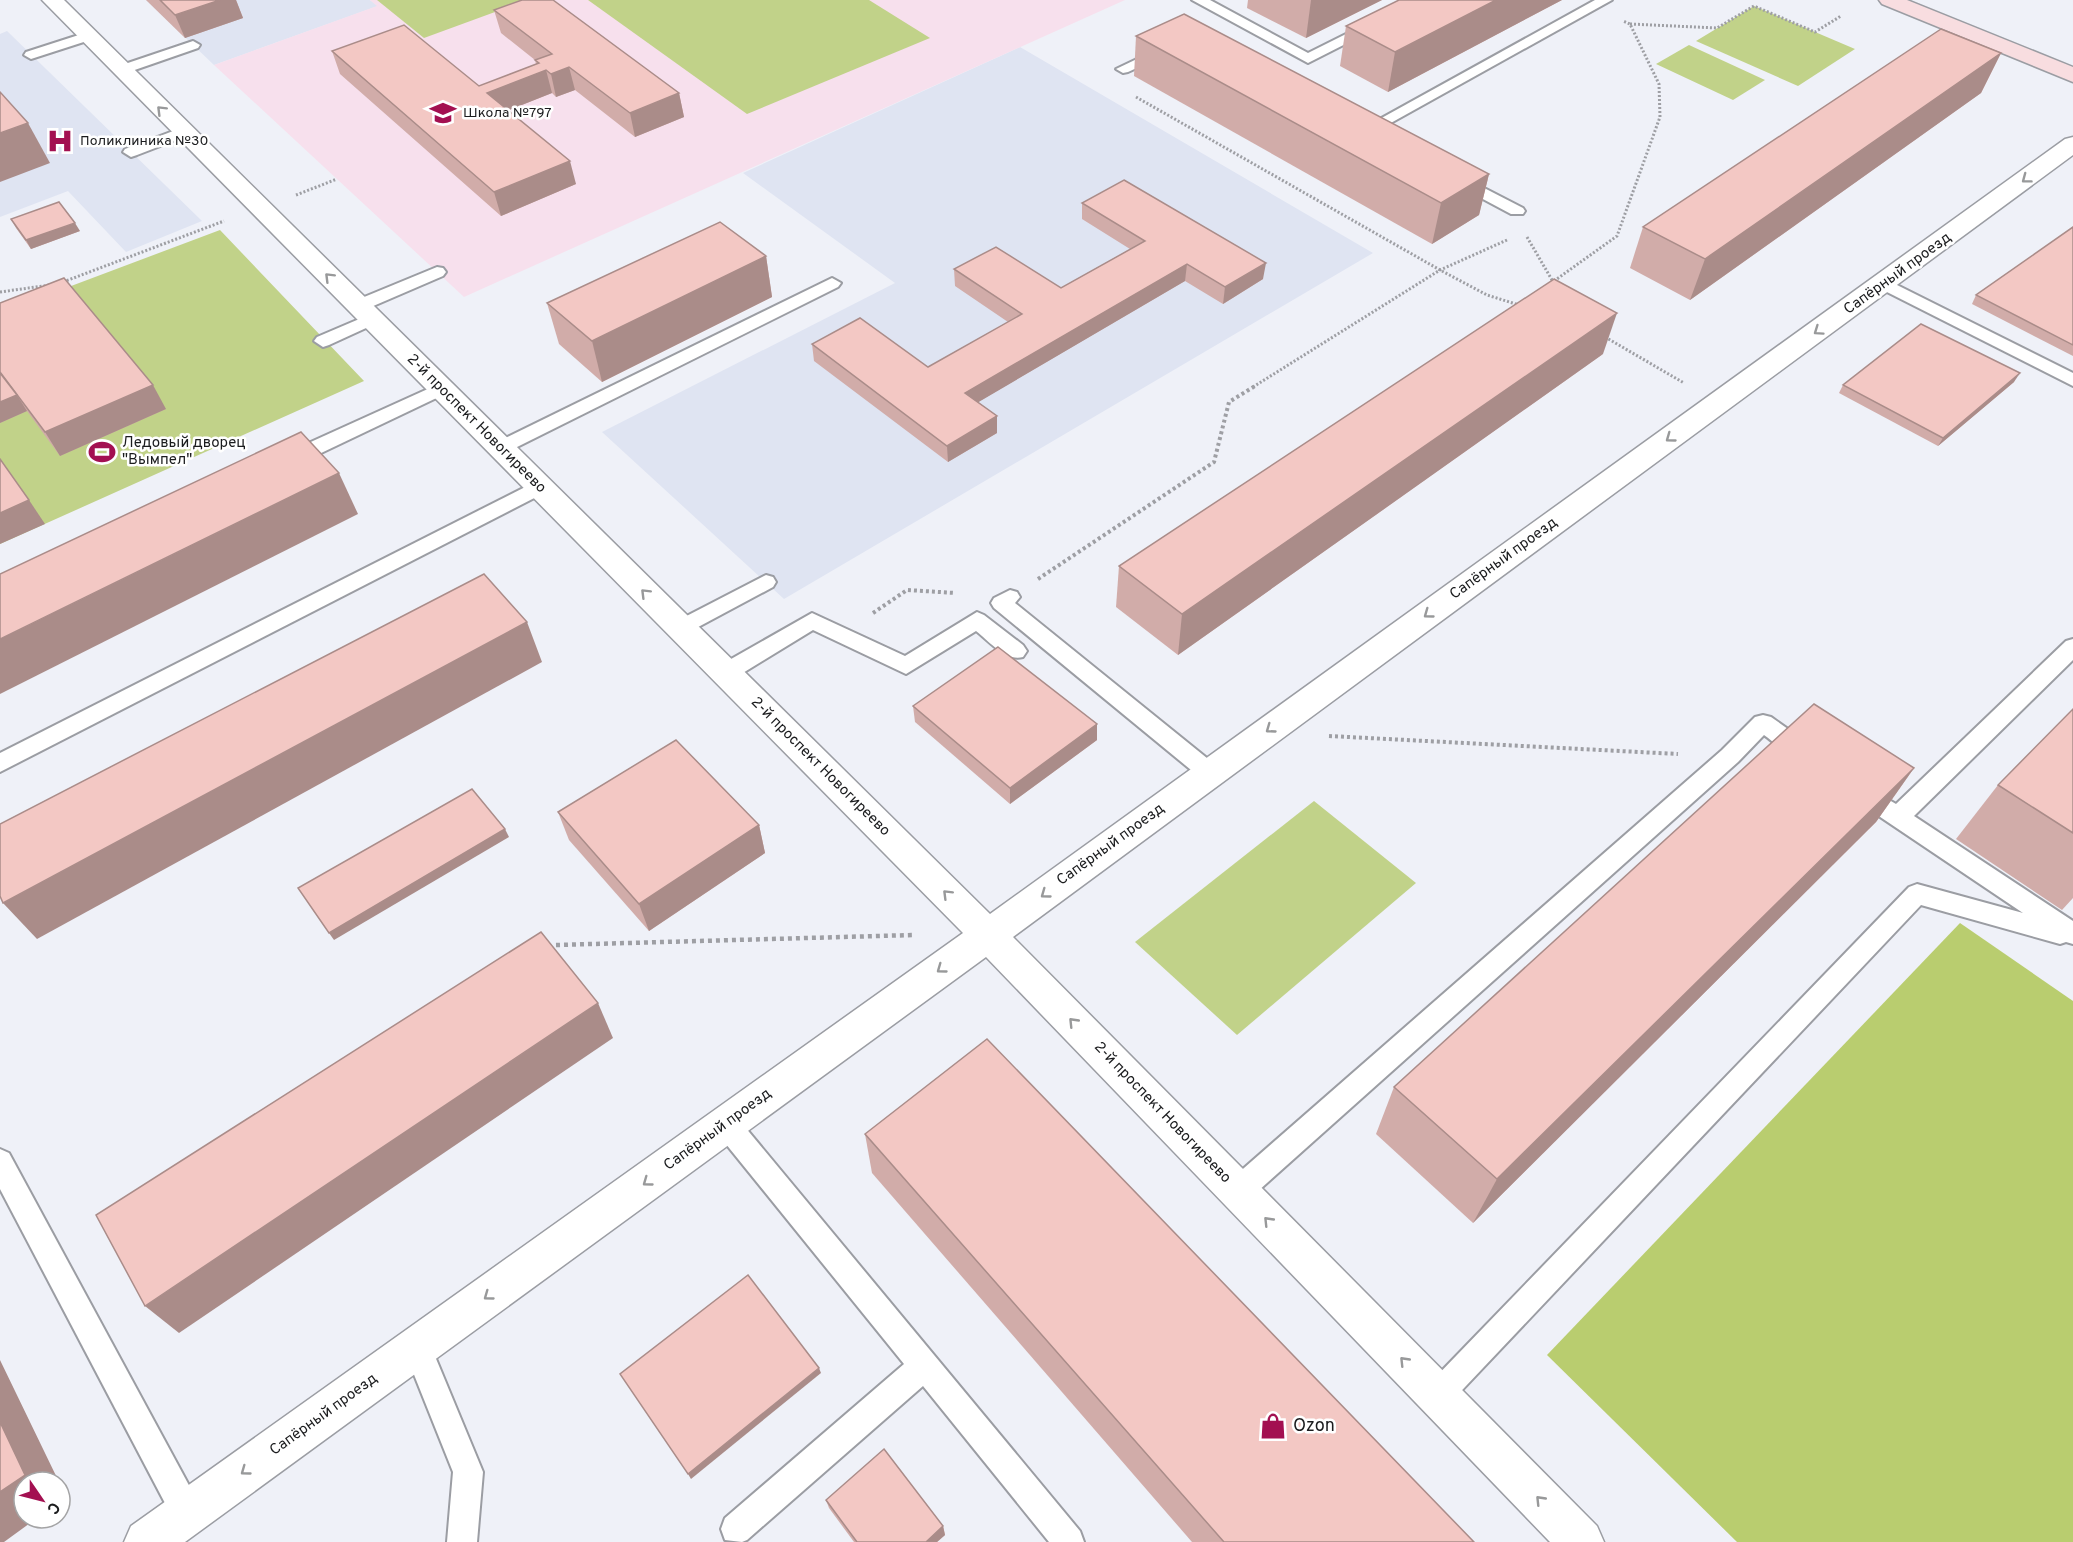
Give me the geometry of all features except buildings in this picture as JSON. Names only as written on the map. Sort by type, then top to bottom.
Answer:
[{"type":"main road","points":[[1888,0],[2073,75]]},
{"type":"street","name":"2-й проспект Новогиреево","points":[[52,0],[988,935],[1581,1542]]},
{"type":"street","name":"Сапёрный проезд","points":[[147,1542],[1885,284],[2073,144]]},
{"type":"lane","points":[[1199,0],[1308,60],[1425,0]]},
{"type":"lane","points":[[1386,141],[1361,128],[1599,3]]},
{"type":"lane","points":[[31,55],[88,36]]},
{"type":"lane","points":[[121,70],[193,45]]},
{"type":"lane","points":[[1123,69],[1172,46]]},
{"type":"lane","points":[[130,152],[184,132]]},
{"type":"lane","points":[[1447,174],[1517,211]]},
{"type":"lane","points":[[323,341],[364,313],[437,272]]},
{"type":"lane","points":[[500,448],[831,283]]},
{"type":"lane","points":[[1885,284],[2073,380]]},
{"type":"lane","points":[[275,466],[441,389]]},
{"type":"lane","points":[[0,763],[539,487]]},
{"type":"lane","points":[[680,628],[766,582]]},
{"type":"lane","points":[[1010,597],[1001,603],[1209,773]]},
{"type":"lane","points":[[725,673],[812,621],[906,666],[977,620],[1016,651]]},
{"type":"lane","points":[[1897,818],[2073,647]]},
{"type":"lane","points":[[1238,1191],[1730,756],[1763,723],[1821,764]]},
{"type":"lane","points":[[1840,777],[2073,936]]},
{"type":"lane","points":[[1438,1395],[1917,894],[2073,936]]},
{"type":"lane","points":[[726,1124],[1069,1542]]},
{"type":"lane","points":[[0,1162],[187,1513]]},
{"type":"lane","points":[[417,1347],[468,1472],[462,1542]]},
{"type":"lane","points":[[736,1529],[924,1366]]},
{"type":"path","points":[[1552,280],[1617,236],[1660,117],[1659,84],[1630,24],[1599,3]]},
{"type":"path","points":[[1630,24],[1718,28],[1754,6],[1815,32],[1841,16]]},
{"type":"path","points":[[1123,69],[1104,78],[1440,270],[1486,295],[1529,309]]},
{"type":"path","points":[[288,198],[337,179]]},
{"type":"path","points":[[1517,211],[1524,232],[1559,288]]},
{"type":"path","points":[[62,283],[228,220]]},
{"type":"path","points":[[840,634],[907,591],[1010,597],[1214,462],[1229,402],[1440,270],[1524,232]]},
{"type":"path","points":[[0,292],[51,285]]},
{"type":"path","points":[[1603,336],[1694,389]]},
{"type":"path","points":[[1265,733],[1730,756]]},
{"type":"path","points":[[556,945],[918,934]]},
{"type":"shaded area","points":[[146,0],[370,0],[378,6],[214,65]]},
{"type":"shaded area","points":[[370,0],[1125,0],[464,297],[214,65],[377,6]]},
{"type":"shaded area","name":"Поликлиника №30","points":[[7,31],[202,221],[126,252],[68,191],[0,217],[0,34]]},
{"type":"shaded area","points":[[1020,47],[1373,253],[784,599],[602,432],[895,283],[743,173]]},
{"type":"green space","points":[[377,0],[528,0],[424,38]]},
{"type":"green space","points":[[588,0],[869,0],[930,38],[747,114]]},
{"type":"green space","points":[[1754,6],[1855,49],[1798,86],[1696,41]]},
{"type":"green space","points":[[1689,45],[1765,80],[1733,100],[1656,64]]},
{"type":"green space","name":"Ледовый дворец \"Вымпел\"","points":[[220,230],[364,381],[0,544],[0,310],[10,309]]},
{"type":"green space","points":[[1314,801],[1416,883],[1237,1035],[1135,942]]},
{"type":"green space","points":[[1960,923],[2073,1001],[2073,1542],[1737,1542],[1547,1355]]},
{"type":"place","name":"Школа №797","points":[[443,113]]},
{"type":"place","name":"Поликлиника №30","points":[[60,141]]},
{"type":"place","name":"Ледовый дворец \"Вымпел\"","points":[[102,452]]},
{"type":"place","name":"Ozon","points":[[1273,1426]]}]
